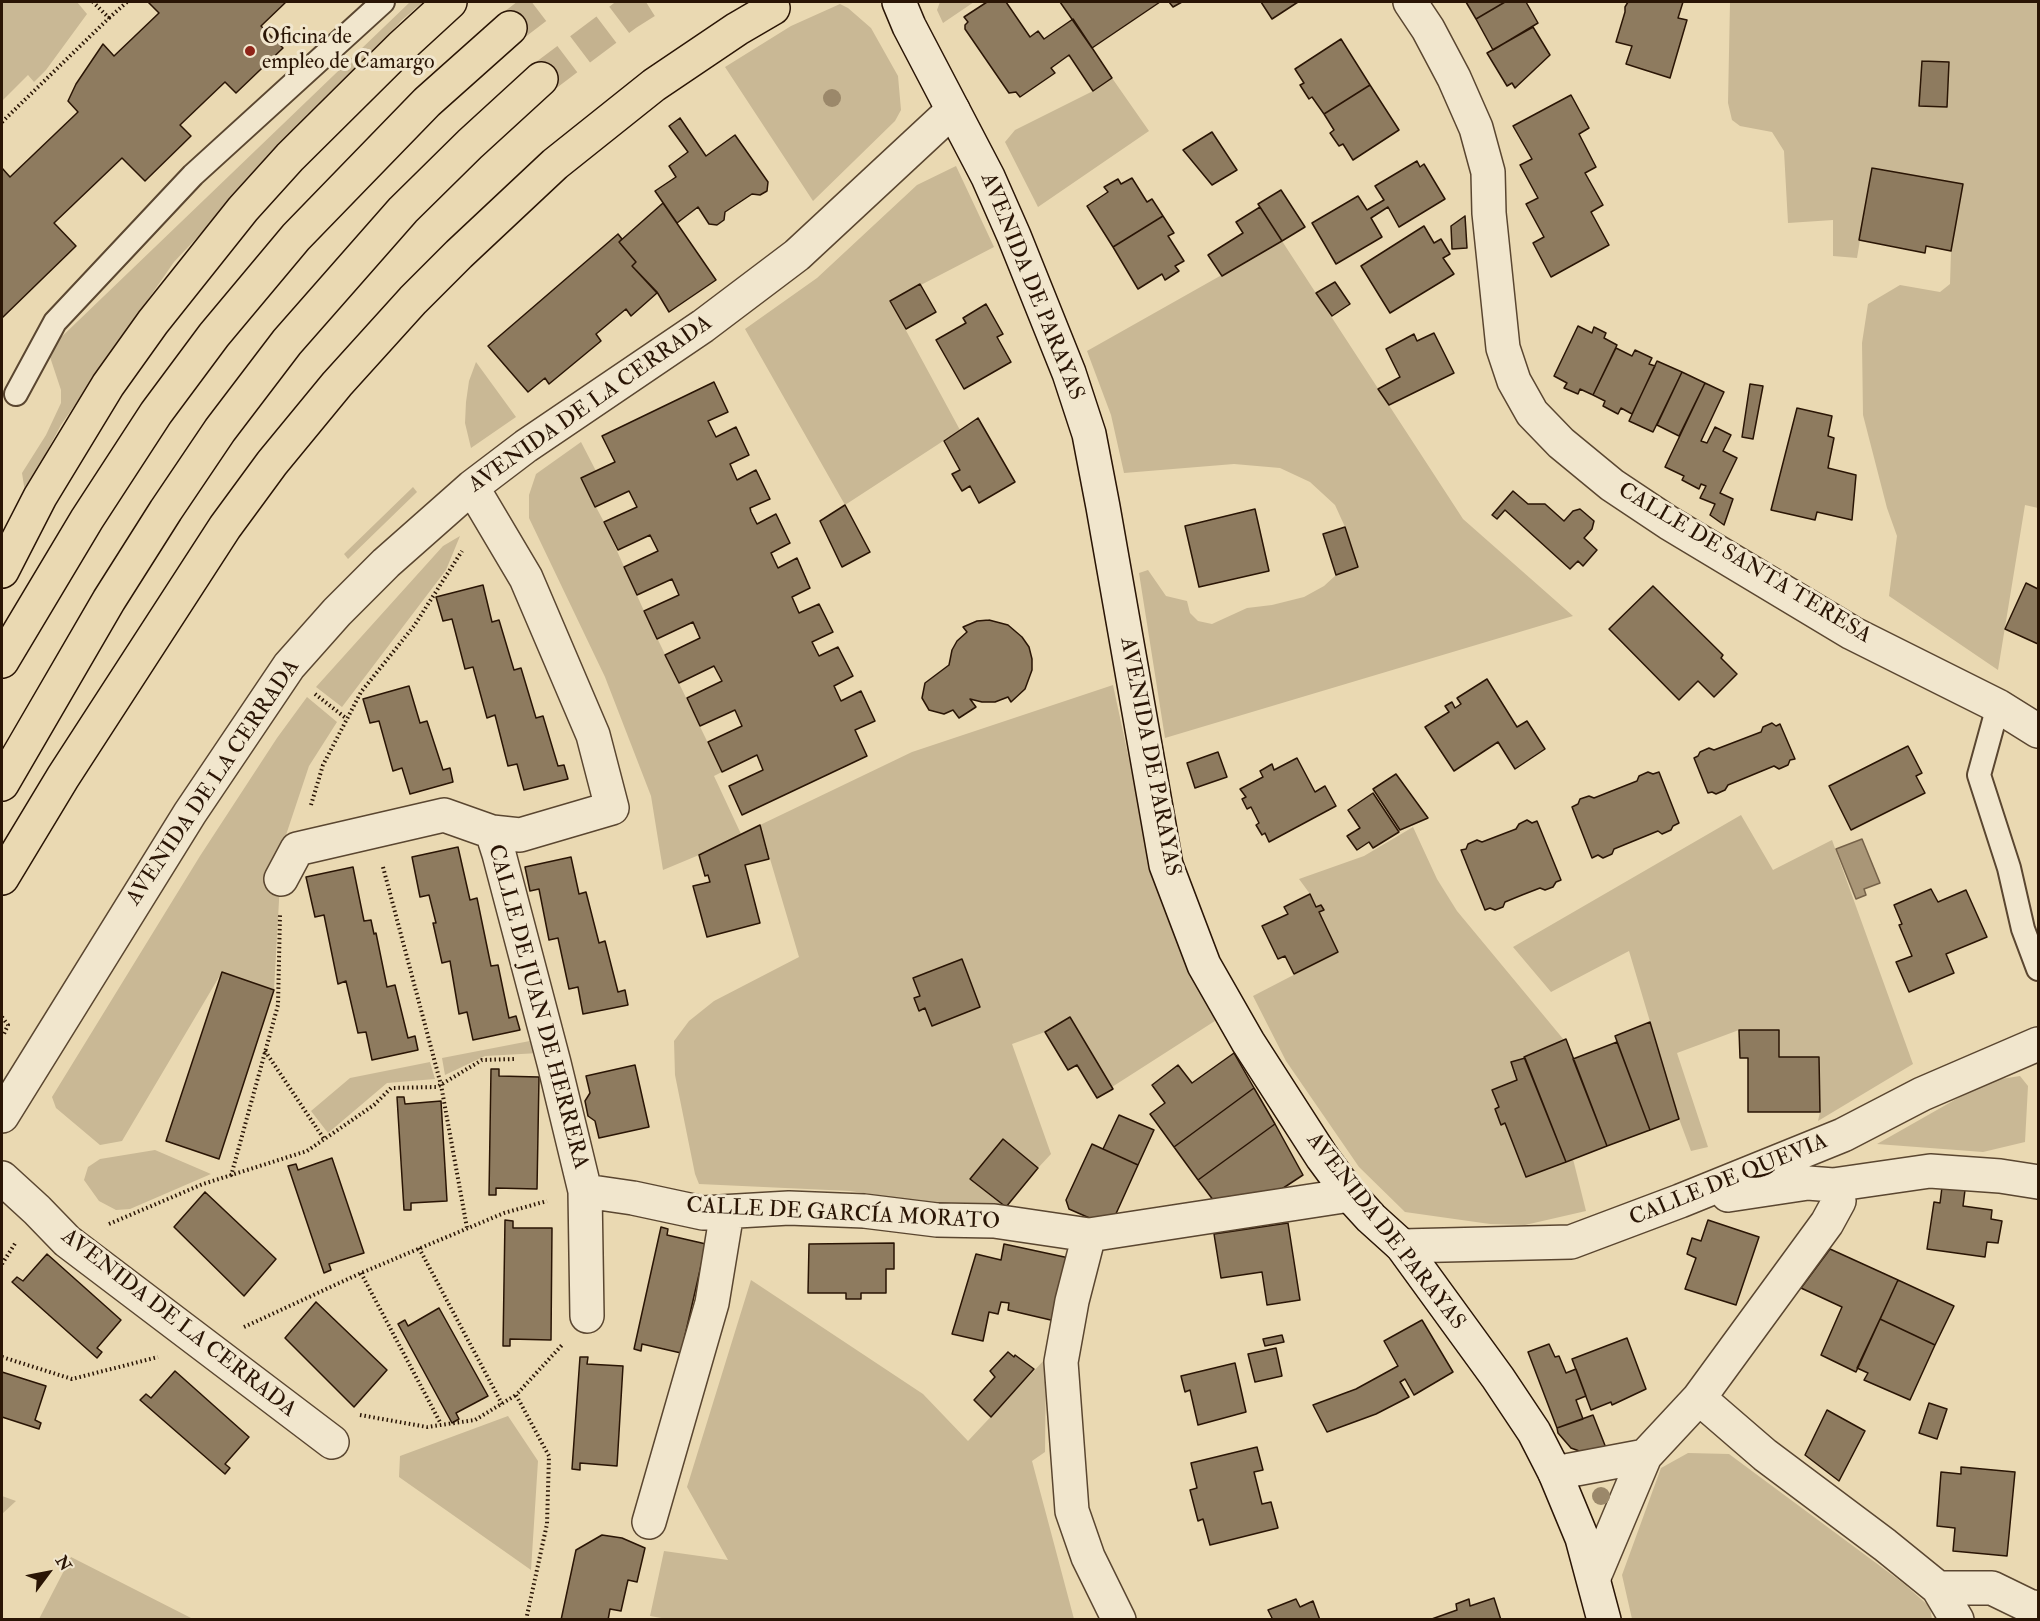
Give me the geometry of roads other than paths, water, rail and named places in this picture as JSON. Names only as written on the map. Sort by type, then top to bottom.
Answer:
[{"type":"highway","points":[[2,571],[46,487],[108,385],[153,322],[243,209],[290,157],[450,2]]},
{"type":"highway","points":[[2,878],[63,777],[225,527],[272,463],[345,376],[413,300],[555,164],[654,85],[737,29],[779,5]]},
{"type":"highway","points":[[2,661],[87,519],[150,422],[214,335],[296,237],[419,110],[510,28]]},
{"type":"highway","points":[[2,784],[109,600],[166,510],[220,430],[273,360],[403,210],[470,144],[542,79]]},
{"type":"street","name":"CALLE DE SANTA TERESA","points":[[1410,2],[1428,28],[1454,78],[1476,128],[1488,172],[1489,213],[1503,348],[1514,381],[1532,412],[1561,443],[1612,484],[1669,523],[1852,633],[1998,706],[2038,731]]},
{"type":"street","name":"AVENIDA DE PARAYAS","points":[[905,10],[988,177],[1014,236],[1069,373],[1089,434],[1104,507],[1166,865],[1204,965],[1248,1042],[1322,1157],[1350,1195],[1402,1246],[1498,1378],[1534,1432],[1555,1473],[1582,1538],[1604,1620]]},
{"type":"street","name":"AVENIDA DE LA CERRADA","points":[[2,1116],[190,813],[289,666],[338,612],[386,563],[480,500],[526,446],[703,326],[797,255],[953,110]]},
{"type":"street","name":"CALLE DE JUAN DE HERRERA","points":[[480,500],[526,578],[561,656],[593,735],[612,808],[520,835],[492,832],[554,1063],[585,1191],[586,1316]]},
{"type":"street","points":[[281,879],[297,849],[444,815],[492,832]]},
{"type":"street","name":"CALLE DE QUEVIA","points":[[1402,1246],[1571,1242],[1843,1135],[1922,1094],[2038,1044]]},
{"type":"street","points":[[1680,1201],[1808,1183],[1833,1185],[1930,1171],[2000,1176],[2038,1182]]},
{"type":"street","name":"AVENIDA DE LA CERRADA","points":[[2,1178],[67,1241],[332,1442]]},
{"type":"street","points":[[1594,1577],[1645,1456],[1699,1398],[1827,1223],[1839,1202],[1833,1185]]},
{"type":"street","name":"CALLE DE GARCÍA MORATO","points":[[585,1191],[633,1198],[703,1213],[789,1208],[864,1211],[937,1220],[994,1221],[1089,1235],[1350,1195]]},
{"type":"street","points":[[650,1522],[712,1303],[727,1212]]},
{"type":"street","points":[[1089,1235],[1072,1301],[1060,1362],[1072,1512],[1088,1557],[1119,1620]]},
{"type":"street","points":[[1699,1398],[1765,1455],[1938,1588],[1957,1620]]},
{"type":"street","points":[[1555,1473],[1645,1456]]},
{"type":"street","points":[[1938,1588],[1992,1588],[2038,1608]]},
{"type":"lane","points":[[16,394],[55,322],[193,175],[383,2]]},
{"type":"lane","points":[[1998,706],[1979,775],[2009,868],[2023,928],[2038,969]]},
{"type":"tunnel","points":[[510,28],[544,2]]},
{"type":"tunnel","points":[[541,79],[646,2]]},
{"type":"place","name":"Oficina de empleo de Camargo","points":[[250,51]]}]
